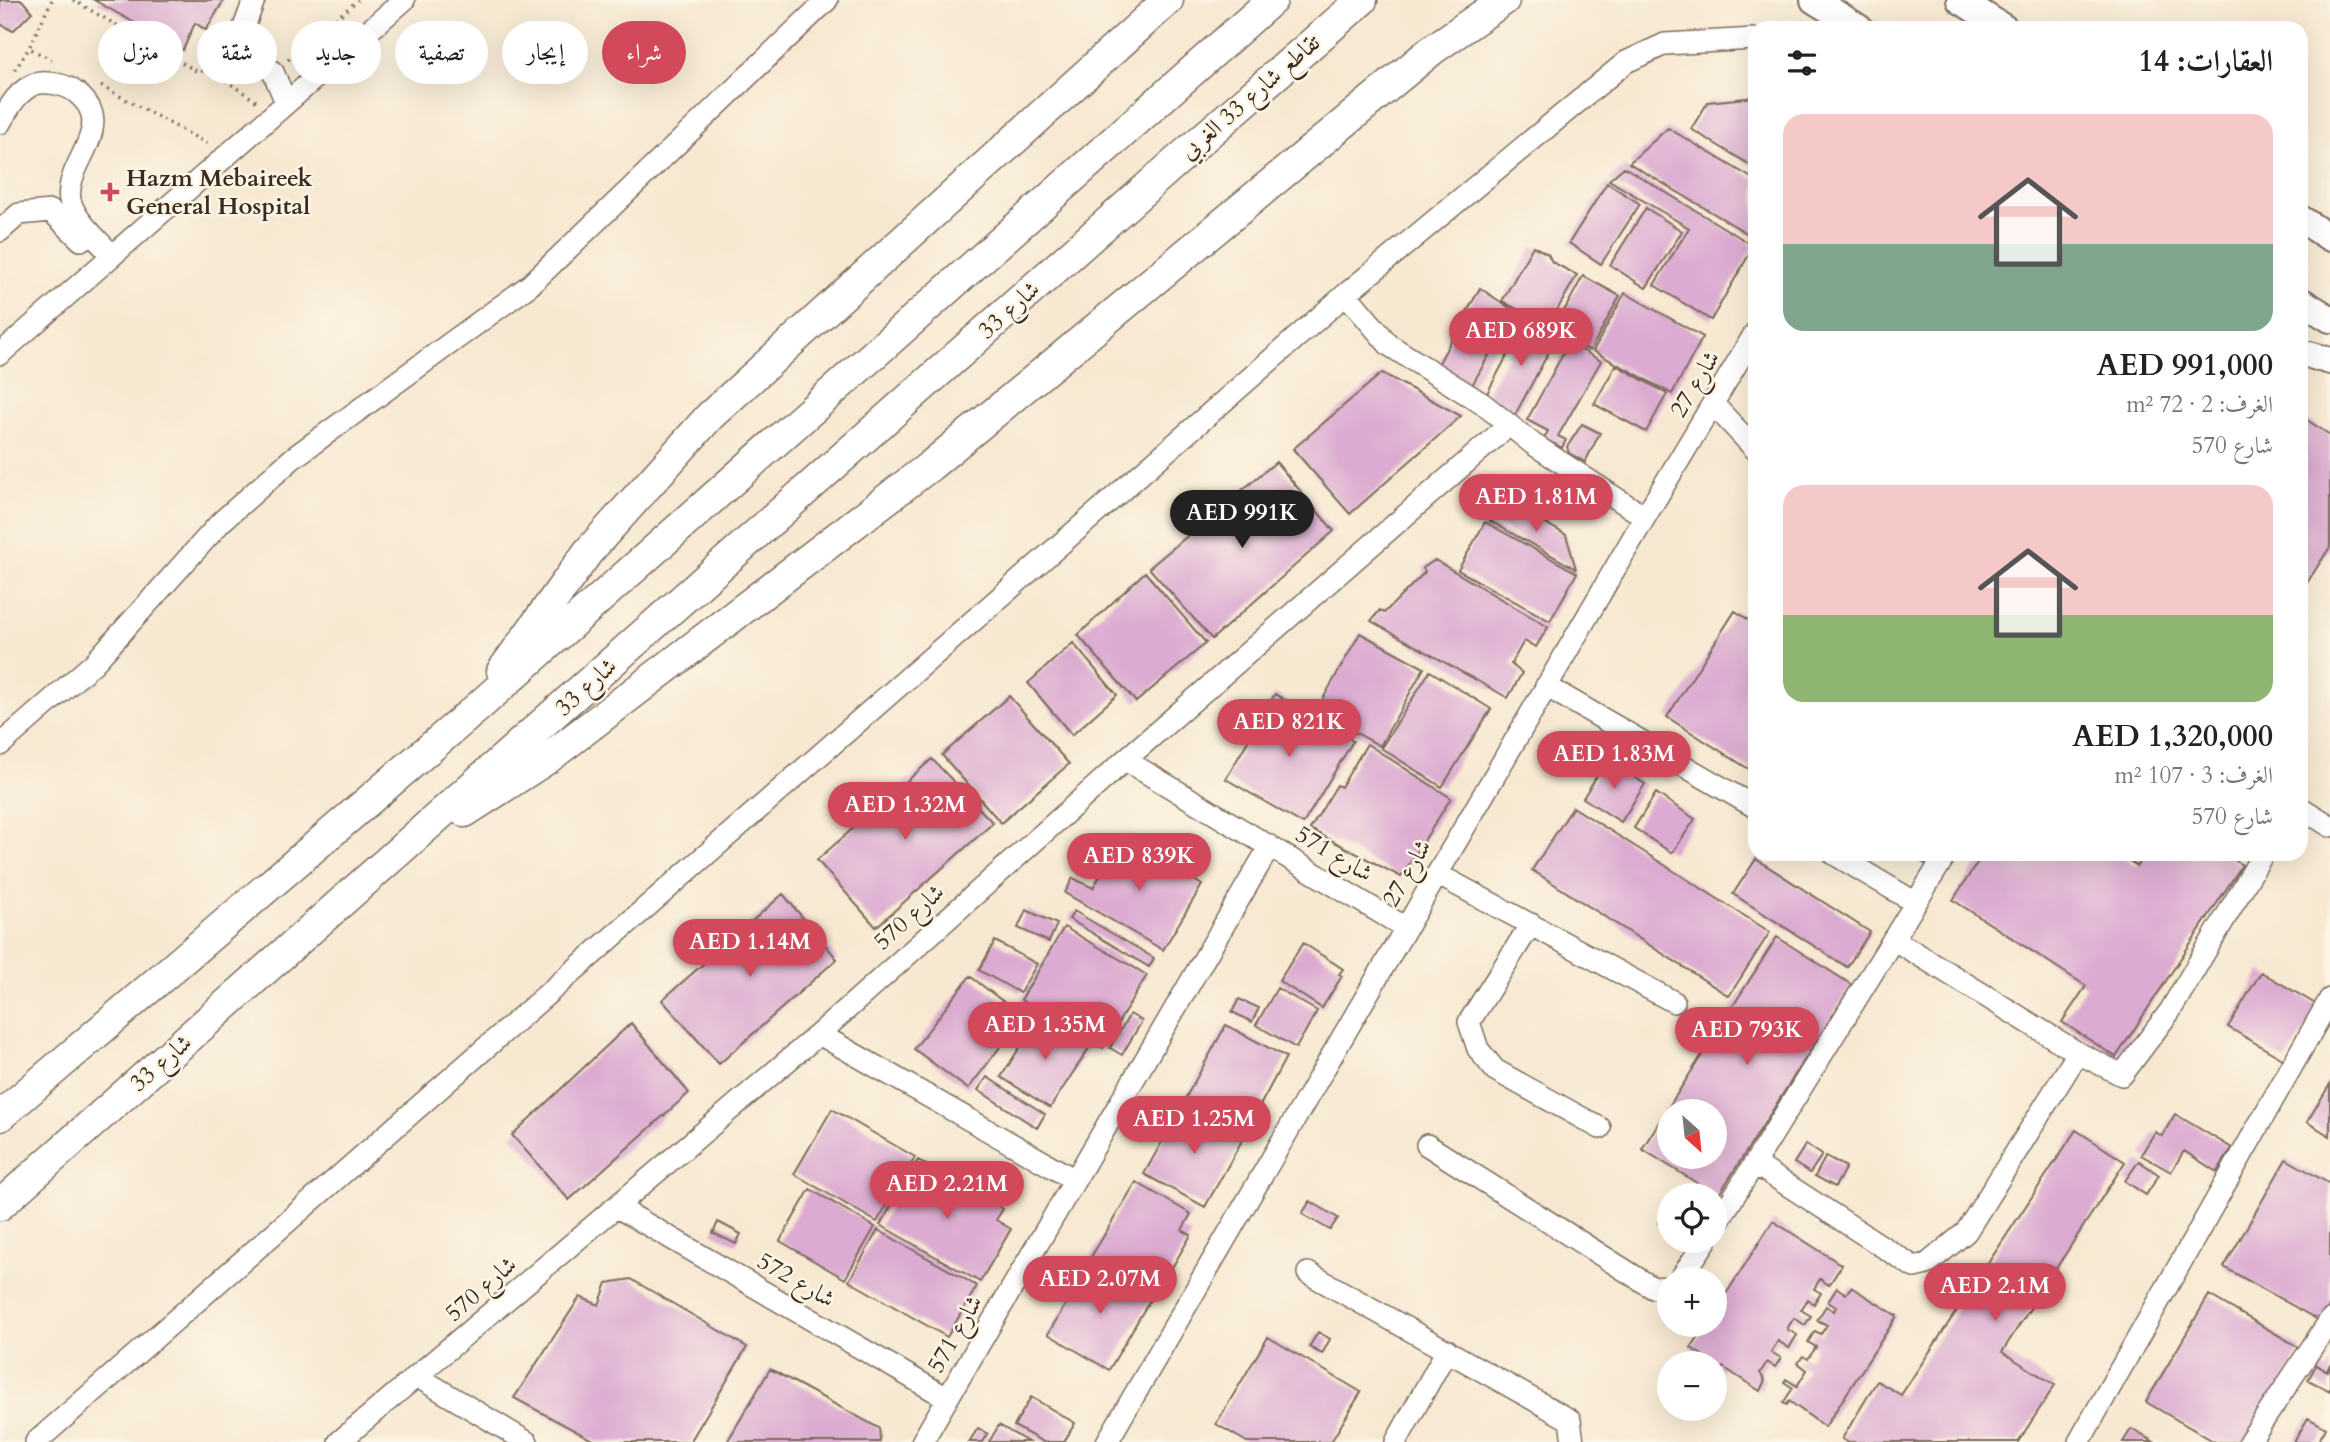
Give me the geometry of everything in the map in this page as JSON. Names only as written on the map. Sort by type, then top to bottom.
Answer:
[{"type":"highway","points":[[478,707],[513,654],[588,552],[702,424],[762,366],[1168,0]]},
{"type":"highway","points":[[0,1116],[478,707],[1135,119],[1272,0]]},
{"type":"highway","name":"تقاطع شارع 33 الغربي","points":[[1170,167],[1362,0]]},
{"type":"highway","points":[[413,841],[481,803],[547,759],[892,496],[1459,28],[1504,0]]},
{"type":"highway","name":"شارع 33","points":[[0,1205],[1170,167]]},
{"type":"main road","points":[[1459,28],[1485,0]]},
{"type":"main road","points":[[1814,0],[1848,21]]},
{"type":"main road","points":[[1960,0],[1993,21]]},
{"type":"main road","points":[[2308,224],[2330,238]]},
{"type":"main road","points":[[2308,305],[2330,319]]},
{"type":"street","points":[[246,21],[254,0]]},
{"type":"street","points":[[0,354],[404,0]]},
{"type":"street","points":[[0,745],[94,663],[231,513],[293,458],[530,285],[827,0]]},
{"type":"street","points":[[36,1442],[1346,293],[1626,62],[1650,49],[1672,43],[1748,39]]},
{"type":"street","points":[[0,123],[17,95],[36,84],[66,86],[86,102],[91,115],[92,140],[71,181],[70,198],[106,261]]},
{"type":"street","points":[[275,84],[280,107]]},
{"type":"street","points":[[0,231],[19,214],[51,211],[106,261]]},
{"type":"street","points":[[1346,293],[1389,345],[1483,404],[1532,444],[1644,517]]},
{"type":"street","name":"شارع 27","points":[[1107,1442],[1644,517],[1748,345]]},
{"type":"street","points":[[2314,355],[2330,376]]},
{"type":"street","points":[[1714,405],[1748,441]]},
{"type":"street","name":"شارع 570","points":[[339,1442],[819,1034],[1125,760],[1509,425]]},
{"type":"street","points":[[1546,687],[1748,803]]},
{"type":"street","name":"شارع 571","points":[[1125,760],[1406,928]]},
{"type":"street","points":[[2308,812],[2330,826]]},
{"type":"street","name":"شارع 571","points":[[922,1442],[1270,846]]},
{"type":"street","points":[[1846,861],[1916,902]]},
{"type":"street","points":[[1727,1208],[1942,861]]},
{"type":"street","points":[[1893,939],[2078,1053],[2122,1075],[2170,1011],[2259,861]]},
{"type":"street","points":[[1437,874],[1674,1002]]},
{"type":"street","points":[[1531,924],[1469,1022],[1478,1048],[1495,1070],[1600,1128]]},
{"type":"street","points":[[2080,1442],[2330,999]]},
{"type":"street","points":[[819,1034],[1075,1180]]},
{"type":"street","points":[[1755,1164],[1914,1267],[1927,1264],[1966,1232],[2078,1053]]},
{"type":"street","points":[[1427,1146],[1657,1287]]},
{"type":"street","name":"شارع 572","points":[[617,1207],[947,1398]]},
{"type":"street","points":[[1308,1273],[1570,1420],[1573,1442]]},
{"type":"street","points":[[2249,1442],[2330,1320]]},
{"type":"street","points":[[1396,1442],[1447,1350]]},
{"type":"street","points":[[418,1377],[527,1442]]},
{"type":"path","points":[[52,0],[29,48],[64,66]]},
{"type":"path","points":[[73,0],[197,71]]},
{"type":"path","points":[[277,68],[358,0]]},
{"type":"path","points":[[236,84],[280,107]]},
{"type":"path","points":[[99,85],[227,154]]},
{"type":"building","points":[[0,0],[22,0],[32,12],[13,31],[0,24]]},
{"type":"building","points":[[94,0],[224,0],[211,21],[195,23],[183,50],[183,21],[131,21]]},
{"type":"building","points":[[1748,98],[1748,164],[1691,129],[1708,102]]},
{"type":"building","points":[[1668,128],[1748,176],[1748,234],[1629,163]]},
{"type":"building","points":[[1624,167],[1748,242],[1748,256],[1711,320],[1654,285],[1689,228],[1609,180]]},
{"type":"building","points":[[1607,183],[1640,204],[1601,264],[1569,243]]},
{"type":"building","points":[[1646,208],[1682,231],[1646,288],[1610,265]]},
{"type":"building","points":[[1533,246],[1548,254],[1552,262],[1577,275],[1548,326],[1502,301]]},
{"type":"building","points":[[1583,276],[1620,296],[1590,351],[1553,331]]},
{"type":"building","points":[[1480,288],[1514,311],[1471,387],[1436,368]]},
{"type":"building","points":[[1625,293],[1703,337],[1672,394],[1593,351]]},
{"type":"building","points":[[1526,320],[1557,337],[1515,415],[1484,399]]},
{"type":"building","points":[[1569,343],[1601,361],[1558,436],[1566,440],[1562,448],[1544,439],[1548,431],[1527,420]]},
{"type":"building","points":[[1616,365],[1667,394],[1646,432],[1594,404]]},
{"type":"building","points":[[1382,373],[1461,416],[1350,514],[1293,449]]},
{"type":"building","points":[[2308,421],[2330,435],[2330,547],[2308,581]]},
{"type":"building","points":[[1582,424],[1600,433],[1585,462],[1569,453],[1567,447]]},
{"type":"building","points":[[1276,462],[1334,531],[1212,639],[1149,568]]},
{"type":"building","points":[[1524,511],[1566,535],[1576,569],[1490,521],[1494,514]]},
{"type":"building","points":[[1485,522],[1577,573],[1550,621],[1458,570]]},
{"type":"building","points":[[1435,560],[1548,627],[1536,647],[1524,641],[1511,664],[1522,673],[1508,698],[1371,621],[1380,610],[1384,613],[1425,572],[1423,568]]},
{"type":"building","points":[[1145,572],[1206,643],[1136,702],[1078,635]]},
{"type":"building","points":[[1735,611],[1748,619],[1748,769],[1667,717]]},
{"type":"building","points":[[1360,633],[1424,668],[1380,746],[1316,711]]},
{"type":"building","points":[[1073,643],[1117,695],[1072,735],[1028,683]]},
{"type":"building","points":[[1430,671],[1491,709],[1442,787],[1381,748]]},
{"type":"building","points":[[1275,694],[1353,741],[1303,824],[1226,779]]},
{"type":"building","points":[[1009,696],[1069,764],[1001,823],[942,755]]},
{"type":"building","points":[[1367,744],[1451,798],[1401,877],[1310,829],[1337,785],[1341,787]]},
{"type":"building","points":[[932,759],[993,823],[876,927],[817,860]]},
{"type":"building","points":[[1607,760],[1645,784],[1621,822],[1583,798]]},
{"type":"building","points":[[1656,793],[1695,819],[1672,853],[1634,828]]},
{"type":"building","points":[[1573,807],[1770,932],[1729,996],[1532,870]]},
{"type":"building","points":[[1123,835],[1202,885],[1163,950],[1065,893],[1073,878],[1093,888]]},
{"type":"building","points":[[1755,861],[1759,861],[1870,932],[1847,967],[1733,894]]},
{"type":"building","points":[[1920,861],[1938,861],[1933,869]]},
{"type":"building","points":[[1978,861],[2130,861],[2137,866],[2140,861],[2236,861],[2242,865],[2116,1057],[2062,1022],[2086,986],[1953,900]]},
{"type":"building","points":[[783,894],[837,959],[719,1064],[662,1000]]},
{"type":"building","points":[[1026,910],[1057,924],[1049,942],[1018,928]]},
{"type":"building","points":[[1074,911],[1154,958],[1149,967],[1069,919]]},
{"type":"building","points":[[1064,927],[1147,975],[1103,1048],[1021,1000]]},
{"type":"building","points":[[1777,937],[1852,985],[1726,1183],[1697,1183],[1674,1169],[1727,1169],[1727,1099],[1674,1099]]},
{"type":"building","points":[[995,941],[1037,964],[1020,993],[979,970]]},
{"type":"building","points":[[1303,943],[1343,969],[1339,974],[1342,976],[1322,1008],[1279,981]]},
{"type":"building","points":[[2261,972],[2319,1006],[2286,1061],[2228,1027]]},
{"type":"building","points":[[970,976],[1023,1017],[968,1089],[914,1049]]},
{"type":"building","points":[[1277,988],[1317,1011],[1296,1048],[1256,1025]]},
{"type":"building","points":[[1239,999],[1259,1008],[1252,1022],[1232,1012]]},
{"type":"building","points":[[1130,1014],[1142,1021],[1122,1055],[1110,1048]]},
{"type":"building","points":[[1039,1017],[1089,1048],[1050,1108],[1001,1077]]},
{"type":"building","points":[[631,1023],[689,1093],[569,1200],[512,1135]]},
{"type":"building","points":[[1226,1025],[1286,1057],[1247,1130],[1186,1097]]},
{"type":"building","points":[[987,1077],[1045,1114],[1037,1128],[978,1090]]},
{"type":"building","points":[[2330,1084],[2330,1136],[2307,1122]]},
{"type":"building","points":[[1183,1104],[1244,1137],[1205,1207],[1144,1174]]},
{"type":"building","points":[[832,1109],[915,1157],[877,1222],[794,1174]]},
{"type":"building","points":[[2175,1114],[2232,1148],[2217,1172],[2184,1151],[2171,1172],[2141,1155],[2155,1132],[2162,1136]]},
{"type":"building","points":[[1657,1125],[1657,1158],[1642,1149]]},
{"type":"building","points":[[2076,1130],[2125,1162],[2002,1352],[2055,1385],[2018,1442],[1847,1442],[1842,1439],[1877,1381],[1901,1395]]},
{"type":"building","points":[[1806,1144],[1822,1155],[1810,1173],[1794,1163]]},
{"type":"building","points":[[1826,1156],[1846,1167],[1835,1187],[1815,1176]]},
{"type":"building","points":[[2286,1159],[2330,1184],[2330,1304],[2320,1321],[2224,1267]]},
{"type":"building","points":[[918,1160],[1003,1209],[996,1220],[1011,1229],[980,1282],[880,1225]]},
{"type":"building","points":[[2139,1161],[2159,1175],[2146,1195],[2125,1181]]},
{"type":"building","points":[[1136,1182],[1191,1214],[1182,1230],[1191,1235],[1156,1295],[1091,1257]]},
{"type":"building","points":[[810,1189],[875,1227],[845,1279],[780,1241]]},
{"type":"building","points":[[1310,1201],[1338,1218],[1330,1230],[1302,1214]]},
{"type":"building","points":[[1773,1221],[1842,1265],[1829,1285],[1820,1279],[1814,1289],[1821,1293],[1814,1304],[1808,1299],[1801,1310],[1811,1316],[1805,1325],[1794,1318],[1787,1329],[1797,1335],[1789,1348],[1778,1341],[1771,1352],[1781,1358],[1775,1367],[1767,1362],[1760,1373],[1765,1380],[1760,1391],[1727,1370],[1727,1351],[1696,1351],[1691,1348],[1698,1337],[1727,1337],[1727,1292]]},
{"type":"building","points":[[718,1222],[741,1234],[736,1244],[713,1233]]},
{"type":"building","points":[[878,1230],[977,1286],[947,1337],[849,1281]]},
{"type":"building","points":[[1091,1262],[1151,1298],[1109,1370],[1048,1334]]},
{"type":"building","points":[[631,1279],[747,1347],[690,1442],[596,1442],[514,1398],[580,1297],[599,1305],[607,1283]]},
{"type":"building","points":[[1851,1287],[1897,1316],[1825,1427],[1789,1401],[1787,1405],[1783,1403],[1793,1388],[1784,1382],[1786,1379],[1797,1386],[1807,1370],[1798,1363],[1803,1356],[1808,1359],[1816,1347],[1808,1342],[1815,1331],[1821,1334],[1827,1325],[1817,1320],[1826,1306],[1834,1311],[1836,1307],[1828,1302],[1837,1288],[1846,1294]]},
{"type":"building","points":[[2209,1295],[2302,1349],[2247,1442],[2215,1442],[2146,1402]]},
{"type":"building","points":[[1318,1332],[1330,1339],[1322,1354],[1309,1347]]},
{"type":"building","points":[[1268,1337],[1361,1392],[1331,1442],[1247,1442],[1216,1424]]},
{"type":"building","points":[[2330,1364],[2330,1391],[2308,1380],[2316,1365],[2327,1371]]},
{"type":"building","points":[[770,1369],[879,1428],[880,1442],[727,1442]]},
{"type":"building","points":[[1031,1397],[1075,1423],[1064,1442],[1043,1442],[1014,1426]]},
{"type":"building","points":[[2308,1418],[2326,1428],[2318,1442],[2294,1442]]},
{"type":"building","points":[[999,1425],[1028,1442],[989,1442]]},
{"type":"building","points":[[978,1428],[988,1434],[983,1442],[969,1442]]},
{"type":"building","points":[[2131,1429],[2154,1442],[2123,1442]]},
{"type":"place","name":"Hazm Mebaireek General Hospital","points":[[110,192]]}]
